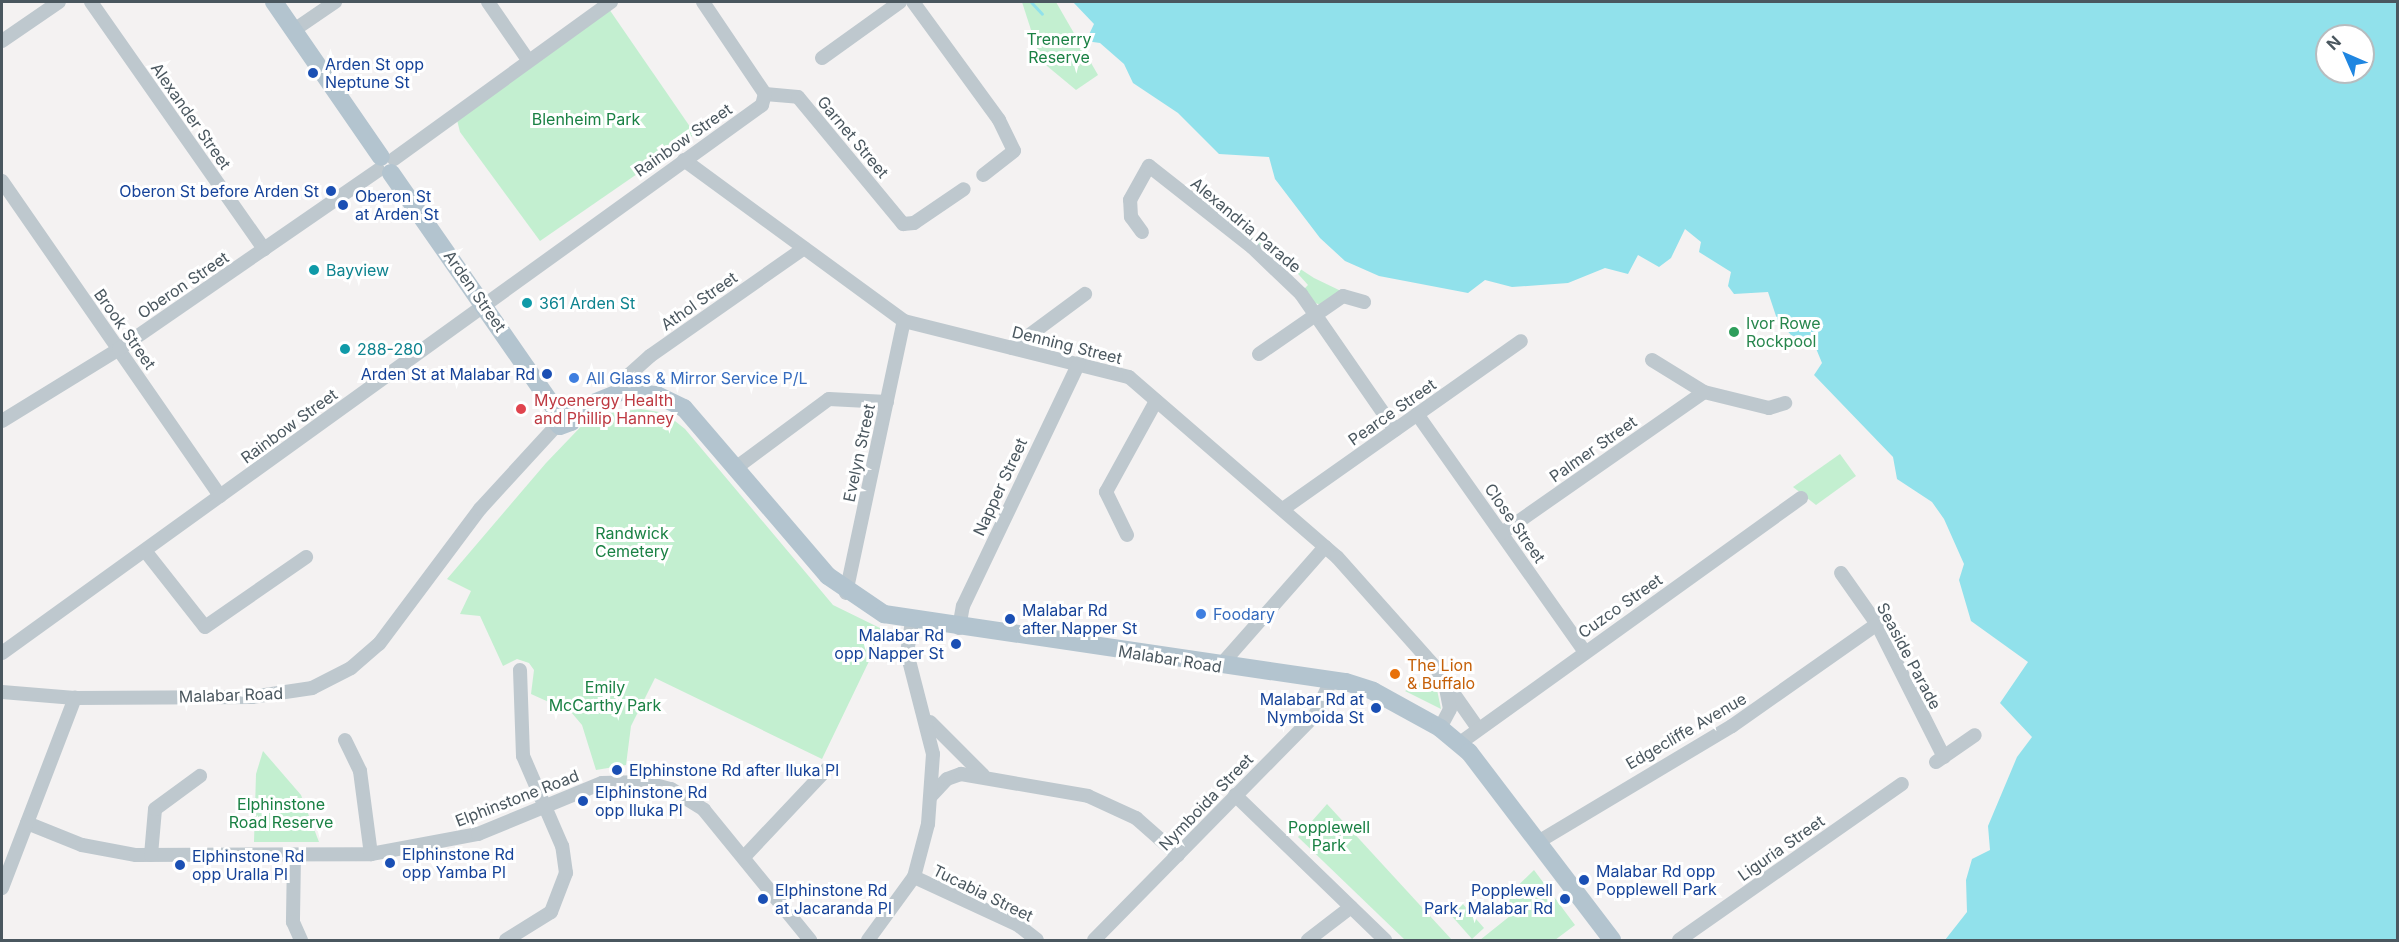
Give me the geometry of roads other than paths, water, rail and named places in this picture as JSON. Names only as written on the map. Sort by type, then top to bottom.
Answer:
[{"type":"main road","name":"Arden Street","points":[[274,2],[561,416]]},
{"type":"main road","name":"Malabar Road","points":[[561,416],[623,391],[657,395],[684,408],[846,592],[872,609],[912,622],[1331,680],[1373,691],[1440,728],[1460,743],[1612,940]]},
{"type":"street","points":[[2,41],[59,2]]},
{"type":"street","name":"Alexander Street","points":[[91,2],[264,249]]},
{"type":"street","points":[[294,30],[335,2]]},
{"type":"street","points":[[488,2],[528,60]]},
{"type":"street","name":"Oberon Street","points":[[2,421],[119,349],[386,165],[611,2]]},
{"type":"street","points":[[703,2],[765,94]]},
{"type":"street","points":[[822,58],[900,2]]},
{"type":"street","points":[[913,2],[999,120],[1014,151],[983,175]]},
{"type":"street","name":"Rainbow Street","points":[[2,653],[146,552],[484,304],[762,105],[765,94]]},
{"type":"street","name":"Garnet Street","points":[[765,94],[798,97],[903,224],[914,223],[964,189]]},
{"type":"street","name":"Denning Street","points":[[684,160],[904,321],[1129,377],[1283,509],[1369,590],[1478,727]]},
{"type":"street","name":"Alexandria Parade","points":[[1142,232],[1131,217],[1130,200],[1149,166],[1276,268],[1316,315],[1395,430]]},
{"type":"street","name":"Brook Street","points":[[2,181],[220,496]]},
{"type":"street","name":"Athol Street","points":[[623,391],[630,374],[650,356],[804,248]]},
{"type":"street","points":[[1012,348],[1085,294]]},
{"type":"street","points":[[1259,354],[1342,296],[1364,302]]},
{"type":"street","name":"Evelyn Street","points":[[846,592],[904,321]]},
{"type":"street","name":"Pearce Street","points":[[1283,509],[1521,341]]},
{"type":"street","points":[[1652,360],[1704,392],[1769,408],[1785,403]]},
{"type":"street","name":"Napper Street","points":[[959,628],[963,606],[1079,363]]},
{"type":"street","name":"Palmer Street","points":[[1502,533],[1704,392]]},
{"type":"street","points":[[737,467],[829,399],[887,402]]},
{"type":"street","points":[[1127,535],[1106,492],[1156,401]]},
{"type":"street","name":"Close Street","points":[[1418,414],[1585,652]]},
{"type":"street","name":"Malabar Road","points":[[2,692],[75,698],[283,695],[312,688],[351,668],[386,636],[480,509],[561,416]]},
{"type":"street","name":"Cuzco Street","points":[[1460,743],[1478,727],[1801,498]]},
{"type":"street","points":[[1220,666],[1325,547]]},
{"type":"street","points":[[146,552],[205,627],[306,557]]},
{"type":"street","name":"Seaside Parade","points":[[1841,573],[1877,624],[1940,759],[1975,735]]},
{"type":"street","points":[[868,940],[914,878],[931,796],[928,719],[907,652],[912,622]]},
{"type":"street","name":"Edgecliffe Avenue","points":[[1538,842],[1732,726],[1877,624]]},
{"type":"street","points":[[506,940],[551,912],[564,882],[564,855],[520,743],[520,670]]},
{"type":"street","name":"Nymboida Street","points":[[1094,940],[1315,715],[1331,680]]},
{"type":"street","points":[[1440,728],[1450,709],[1445,683]]},
{"type":"street","points":[[2,888],[75,698]]},
{"type":"street","points":[[928,719],[983,775]]},
{"type":"street","points":[[345,740],[360,771],[371,854]]},
{"type":"street","points":[[744,857],[827,769]]},
{"type":"street","points":[[931,796],[954,776],[983,775],[1103,802],[1136,818],[1178,855]]},
{"type":"street","points":[[151,855],[155,809],[200,776]]},
{"type":"street","name":"Elphinstone Road","points":[[27,823],[82,845],[151,855],[371,854],[478,834],[612,781],[657,784],[694,802],[744,857],[802,938]]},
{"type":"street","name":"Liguria Street","points":[[1679,940],[1902,784]]},
{"type":"street","points":[[1235,795],[1384,940]]},
{"type":"street","points":[[294,855],[293,922],[301,940]]},
{"type":"street","name":"Tucabia Street","points":[[914,878],[1018,925],[1037,940]]},
{"type":"street","points":[[1308,940],[1351,907]]},
{"type":"water","points":[[1073,2],[2397,2],[2397,940],[1945,940],[1967,912],[1966,880],[1972,859],[1990,850],[1988,826],[2017,757],[2032,737],[2000,703],[2028,662],[1971,621],[1959,580],[1964,564],[1944,519],[1932,502],[1897,479],[1893,457],[1814,375],[1822,363],[1815,346],[1791,335],[1777,319],[1768,292],[1734,294],[1728,286],[1731,272],[1699,252],[1701,242],[1685,229],[1671,258],[1659,267],[1638,255],[1628,274],[1605,268],[1568,283],[1512,287],[1485,280],[1468,293],[1379,276],[1345,261],[1320,238],[1275,179],[1269,157],[1219,154],[1178,113],[1133,83],[1124,64],[1100,43],[1086,41],[1094,24]]},
{"type":"waterway","points":[[1031,2],[1042,14]]},
{"type":"place","name":"Arden St opp Neptune St","points":[[313,73]]},
{"type":"place","name":"Oberon St before Arden St","points":[[331,191]]},
{"type":"place","name":"Oberon St at Arden St","points":[[343,205]]},
{"type":"place","name":"Bayview","points":[[314,270]]},
{"type":"place","name":"361 Arden St","points":[[527,303]]},
{"type":"place","name":"Ivor Rowe Rockpool","points":[[1734,332]]},
{"type":"place","name":"288-280","points":[[345,349]]},
{"type":"place","name":"Arden St at Malabar Rd","points":[[547,374]]},
{"type":"place","name":"All Glass & Mirror Service P/L","points":[[574,378]]},
{"type":"place","name":"Myoenergy Health and Phillip Hanney","points":[[521,409]]},
{"type":"place","name":"Foodary","points":[[1201,614]]},
{"type":"place","name":"Malabar Rd after Napper St","points":[[1010,619]]},
{"type":"place","name":"Malabar Rd opp Napper St","points":[[956,644]]},
{"type":"place","name":"The Lion & Buffalo","points":[[1395,674]]},
{"type":"place","name":"Malabar Rd at Nymboida St","points":[[1376,708]]},
{"type":"place","name":"Elphinstone Rd after Iluka Pl","points":[[617,770]]},
{"type":"place","name":"Elphinstone Rd opp Iluka Pl","points":[[583,801]]},
{"type":"place","name":"Elphinstone Rd opp Yamba Pl","points":[[390,863]]},
{"type":"place","name":"Elphinstone Rd opp Uralla Pl","points":[[180,865]]},
{"type":"place","name":"Malabar Rd opp Popplewell Park","points":[[1584,880]]},
{"type":"place","name":"Elphinstone Rd at Jacaranda Pl","points":[[763,899]]},
{"type":"place","name":"Popplewell Park, Malabar Rd","points":[[1565,899]]},
{"type":"park label","name":"Trenerry Reserve","points":[[1059,48]]},
{"type":"park label","name":"Blenheim Park","points":[[586,119]]},
{"type":"park label","name":"Randwick Cemetery","points":[[632,542]]},
{"type":"park label","name":"Emily McCarthy Park","points":[[605,696]]},
{"type":"park label","name":"Elphinstone Road Reserve","points":[[281,813]]},
{"type":"park label","name":"Popplewell Park","points":[[1329,836]]}]
